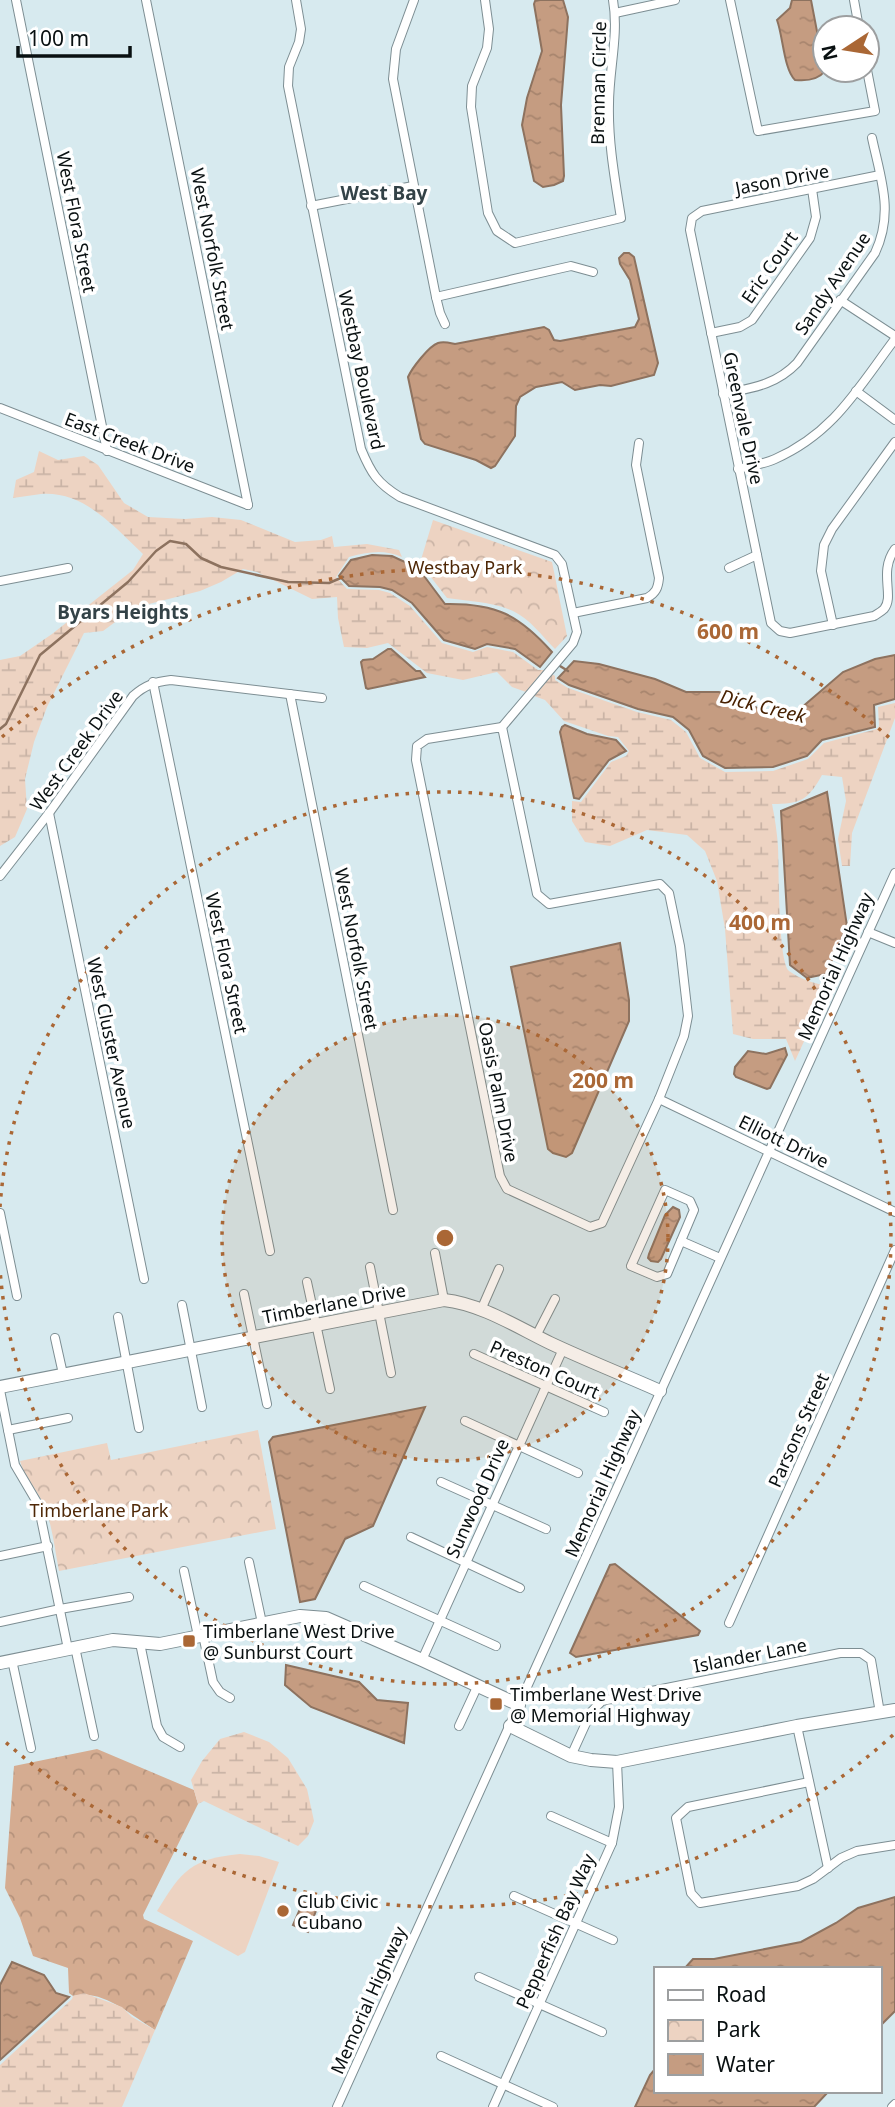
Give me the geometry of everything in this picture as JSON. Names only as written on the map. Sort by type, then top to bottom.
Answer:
[{"type":"street","name":"West Flora Street","points":[[16,0],[107,451]]},
{"type":"street","name":"West Norfolk Street","points":[[146,0],[248,505]]},
{"type":"street","name":"Westbay Boulevard","points":[[296,0],[301,29],[289,67],[288,86],[361,449],[370,472],[383,487],[400,497],[555,555],[562,564],[577,632],[573,643],[502,727]]},
{"type":"street","points":[[414,0],[396,50],[393,79],[436,297],[445,324]]},
{"type":"street","name":"Brennan Circle","points":[[485,0],[489,29],[487,48],[472,86],[471,107],[488,213],[497,231],[515,243],[621,218],[612,162],[609,103],[615,37],[613,0]]},
{"type":"street","points":[[615,13],[675,0]]},
{"type":"street","points":[[730,0],[758,131],[874,111],[869,84]]},
{"type":"street","name":"Sandy Avenue","points":[[723,394],[766,385],[786,374],[797,363],[875,253],[883,236],[887,208],[872,138]]},
{"type":"street","name":"Jason Drive","points":[[692,218],[702,211],[880,175]]},
{"type":"street","points":[[311,206],[413,186]]},
{"type":"street","name":"Eric Court","points":[[711,333],[740,327],[752,320],[810,238],[816,217],[811,189]]},
{"type":"street","name":"Greenvale Drive","points":[[692,218],[690,230],[771,623],[780,631],[790,634],[833,625]]},
{"type":"street","points":[[436,297],[571,267],[593,272]]},
{"type":"street","points":[[738,469],[772,460],[806,443],[835,419],[895,338],[841,300]]},
{"type":"street","points":[[856,391],[895,420]]},
{"type":"street","name":"East Creek Drive","points":[[0,408],[248,505]]},
{"type":"street","points":[[895,442],[832,529],[824,545],[821,571],[833,625],[874,616],[885,609],[889,598],[885,573],[895,549]]},
{"type":"street","points":[[573,613],[647,598],[654,594],[658,587],[659,578],[636,465],[639,443]]},
{"type":"street","points":[[729,568],[757,555]]},
{"type":"street","points":[[0,580],[68,568]]},
{"type":"street","points":[[153,682],[171,680],[322,698]]},
{"type":"street","name":"West Flora Street","points":[[153,682],[270,1251]]},
{"type":"street","name":"West Creek Drive","points":[[0,876],[134,696],[153,682]]},
{"type":"street","name":"West Norfolk Street","points":[[290,694],[393,1210]]},
{"type":"street","name":"Oasis Palm Drive","points":[[502,727],[537,894],[549,904],[660,884],[669,893],[680,946],[688,1016],[684,1037],[659,1099],[602,1223],[590,1227],[508,1189],[500,1176],[416,760],[418,746],[427,738],[502,727]]},
{"type":"street","name":"West Cluster Avenue","points":[[49,813],[144,1279]]},
{"type":"street","name":"Memorial Highway","points":[[337,2107],[895,873]]},
{"type":"street","points":[[868,932],[895,943]]},
{"type":"street","name":"Elliott Drive","points":[[659,1099],[895,1212]]},
{"type":"street","points":[[665,1190],[690,1200],[693,1204],[694,1210],[681,1241],[665,1276],[657,1277],[631,1266],[665,1190]]},
{"type":"street","points":[[0,1213],[17,1296]]},
{"type":"street","points":[[681,1241],[720,1258]]},
{"type":"street","name":"Parsons Street","points":[[729,1623],[895,1250]]},
{"type":"street","points":[[435,1253],[444,1300]]},
{"type":"street","points":[[370,1267],[391,1373]]},
{"type":"street","points":[[481,1310],[499,1269]]},
{"type":"street","points":[[307,1282],[330,1389]]},
{"type":"street","points":[[244,1294],[267,1404]]},
{"type":"street","points":[[536,1336],[555,1299]]},
{"type":"street","name":"Timberlane Drive","points":[[0,1389],[63,1374],[444,1300],[461,1302],[481,1310],[562,1349],[660,1391]]},
{"type":"street","points":[[182,1305],[202,1408]]},
{"type":"street","points":[[118,1317],[139,1428]]},
{"type":"street","points":[[55,1338],[63,1374]]},
{"type":"street","name":"Sunwood Drive","points":[[422,1660],[562,1349]]},
{"type":"street","name":"Preston Court","points":[[474,1354],[604,1412]]},
{"type":"street","points":[[0,1389],[15,1465],[38,1504],[60,1609],[94,1736]]},
{"type":"street","points":[[8,1430],[68,1418]]},
{"type":"street","points":[[465,1420],[578,1473]]},
{"type":"street","points":[[442,1482],[546,1529]]},
{"type":"street","points":[[411,1537],[520,1588]]},
{"type":"street","points":[[0,1556],[48,1546]]},
{"type":"street","points":[[249,1562],[262,1623]]},
{"type":"street","points":[[184,1572],[213,1682],[220,1692],[230,1698]]},
{"type":"street","points":[[364,1586],[496,1646]]},
{"type":"street","points":[[0,1622],[129,1597]]},
{"type":"street","points":[[31,1748],[6,1661],[113,1640],[160,1644],[300,1616],[326,1618],[519,1705]]},
{"type":"street","points":[[140,1643],[157,1726],[163,1737],[180,1747]]},
{"type":"street","name":"Islander Lane","points":[[571,1756],[591,1712],[602,1701],[840,1653],[861,1653],[871,1660],[880,1713]]},
{"type":"street","points":[[459,1726],[478,1685]]},
{"type":"street","points":[[510,1726],[571,1756],[617,1762],[797,1726],[895,1710]]},
{"type":"street","points":[[797,1726],[828,1868]]},
{"type":"street","name":"Pepperfish Bay Way","points":[[493,2107],[612,1843],[619,1807],[617,1762]]},
{"type":"street","points":[[809,1782],[688,1807],[676,1818],[691,1893],[700,1903],[797,1886],[857,1851],[895,1845]]},
{"type":"street","points":[[551,1816],[612,1843]]},
{"type":"street","points":[[514,1896],[613,1940]]},
{"type":"street","points":[[479,1977],[601,2032]]},
{"type":"street","points":[[441,2056],[553,2107]]},
{"type":"green space","points":[[39,451],[58,460],[84,456],[98,465],[124,503],[148,517],[241,520],[295,542],[321,540],[332,536],[334,547],[367,544],[399,550],[402,557],[376,552],[349,557],[336,577],[347,589],[390,593],[410,606],[442,643],[473,652],[487,647],[513,652],[538,670],[545,670],[526,692],[512,687],[497,672],[463,680],[427,673],[388,643],[367,648],[344,647],[337,597],[312,599],[257,572],[243,569],[200,591],[145,605],[126,614],[103,631],[84,633],[47,707],[34,742],[25,779],[27,809],[15,837],[0,846],[0,660],[20,656],[52,634],[133,570],[143,554],[110,522],[71,498],[41,494],[13,498],[16,480],[34,472]]},
{"type":"green space","name":"Westbay Park","points":[[433,520],[552,562],[567,636],[555,649],[530,623],[513,611],[489,604],[447,598],[420,563]]},
{"type":"green space","points":[[552,674],[555,680],[568,688],[637,712],[671,720],[686,732],[700,758],[725,772],[773,771],[808,759],[824,743],[877,729],[878,707],[895,703],[895,718],[852,833],[850,866],[842,866],[838,839],[846,801],[842,777],[822,775],[803,799],[772,804],[778,842],[781,933],[785,964],[789,971],[798,977],[829,987],[795,1061],[786,1039],[753,1039],[733,1034],[725,929],[717,881],[705,851],[687,835],[647,830],[610,846],[585,842],[572,821],[572,801],[581,802],[611,762],[626,756],[629,751],[618,737],[564,721],[545,700],[534,696]]},
{"type":"green space","name":"Timberlane Park","points":[[258,1430],[276,1529],[59,1571],[46,1510],[20,1461],[107,1443],[111,1460]]},
{"type":"green space","points":[[244,1732],[269,1742],[288,1758],[307,1789],[314,1821],[308,1836],[298,1846],[204,1801],[198,1804],[191,1780],[202,1761],[220,1739]]},
{"type":"green space","points":[[97,1749],[194,1790],[198,1804],[143,1915],[144,1919],[193,1941],[155,2030],[106,2000],[95,1996],[73,1996],[69,1993],[68,1968],[33,1956],[20,1918],[5,1888],[14,1766]]},
{"type":"green space","points":[[240,1854],[279,1862],[245,1952],[238,1956],[157,1911],[181,1876],[190,1869],[210,1859]]},
{"type":"green space","points":[[84,1993],[122,2007],[132,2017],[155,2030],[122,2107],[0,2107],[0,2065],[73,1996]]},
{"type":"water","points":[[540,0],[563,0],[568,17],[561,105],[564,176],[563,181],[543,187],[534,181],[522,125],[527,98],[542,51],[534,4]]},
{"type":"water","points":[[792,0],[811,0],[814,14],[811,14],[811,79],[795,80],[786,61],[777,20],[790,8]]},
{"type":"water","points":[[624,253],[634,257],[658,363],[654,375],[611,386],[600,385],[575,390],[562,382],[536,387],[520,397],[516,406],[515,436],[491,468],[476,460],[425,444],[421,439],[408,377],[430,348],[440,342],[455,344],[544,327],[549,330],[554,340],[560,341],[635,327],[639,319],[630,280],[619,258]]},
{"type":"water","points":[[372,555],[392,556],[418,568],[445,604],[493,609],[517,620],[552,652],[540,667],[515,649],[487,644],[475,649],[444,640],[412,603],[392,590],[349,586],[339,576],[351,560]]},
{"type":"water","points":[[388,649],[425,677],[366,688],[361,662],[373,659]]},
{"type":"water","points":[[895,655],[895,699],[874,705],[875,727],[822,740],[807,756],[773,767],[725,768],[703,756],[689,730],[673,717],[638,709],[569,685],[558,678],[574,661],[599,664],[655,679],[686,692],[719,692],[787,720],[843,672],[875,659]]},
{"type":"water","points":[[565,725],[587,734],[616,740],[626,751],[609,760],[579,799],[574,798],[560,732]]},
{"type":"water","points":[[827,792],[847,926],[826,974],[807,978],[790,965],[781,811]]},
{"type":"water","points":[[620,943],[629,1000],[629,1021],[572,1153],[566,1157],[548,1149],[511,967]]},
{"type":"water","points":[[785,1048],[787,1055],[770,1088],[734,1074],[735,1067],[748,1051],[766,1054]]},
{"type":"water","points":[[673,1207],[679,1210],[680,1217],[661,1259],[658,1262],[651,1261],[649,1254],[665,1215]]},
{"type":"water","points":[[425,1407],[373,1526],[345,1539],[315,1599],[300,1602],[269,1442],[273,1437]]},
{"type":"water","points":[[615,1564],[700,1631],[698,1635],[576,1657],[570,1653],[610,1565]]},
{"type":"water","points":[[286,1665],[359,1682],[377,1700],[408,1703],[404,1743],[311,1707],[285,1685]]},
{"type":"water","points":[[895,1897],[895,2011],[881,2025],[881,1967],[686,1967],[693,1959],[714,1959],[801,1942],[858,1908]]},
{"type":"water","points":[[303,1902],[317,1908],[308,1932],[293,1925]]},
{"type":"water","points":[[12,1962],[44,1975],[56,1993],[69,1997],[0,2060],[0,1985]]},
{"type":"water","points":[[654,2070],[654,2093],[827,2093],[814,2107],[635,2107]]},
{"type":"waterway","name":"Dick Creek","points":[[0,729],[6,724],[40,655],[128,582],[156,551],[170,541],[186,544],[201,558],[221,567],[288,582],[329,583],[343,577]]},
{"type":"waterway","name":"Dick Creek","points":[[560,666],[568,671]]},
{"type":"place","name":"Timberlane West Drive @ Sunburst Court","points":[[189,1641]]},
{"type":"place","name":"Timberlane West Drive @ Memorial Highway","points":[[496,1704]]},
{"type":"place","name":"Club Civic Cubano","points":[[283,1911]]},
{"type":"district","name":"West Bay","points":[[384,193]]},
{"type":"district","name":"Byars Heights","points":[[123,612]]}]
